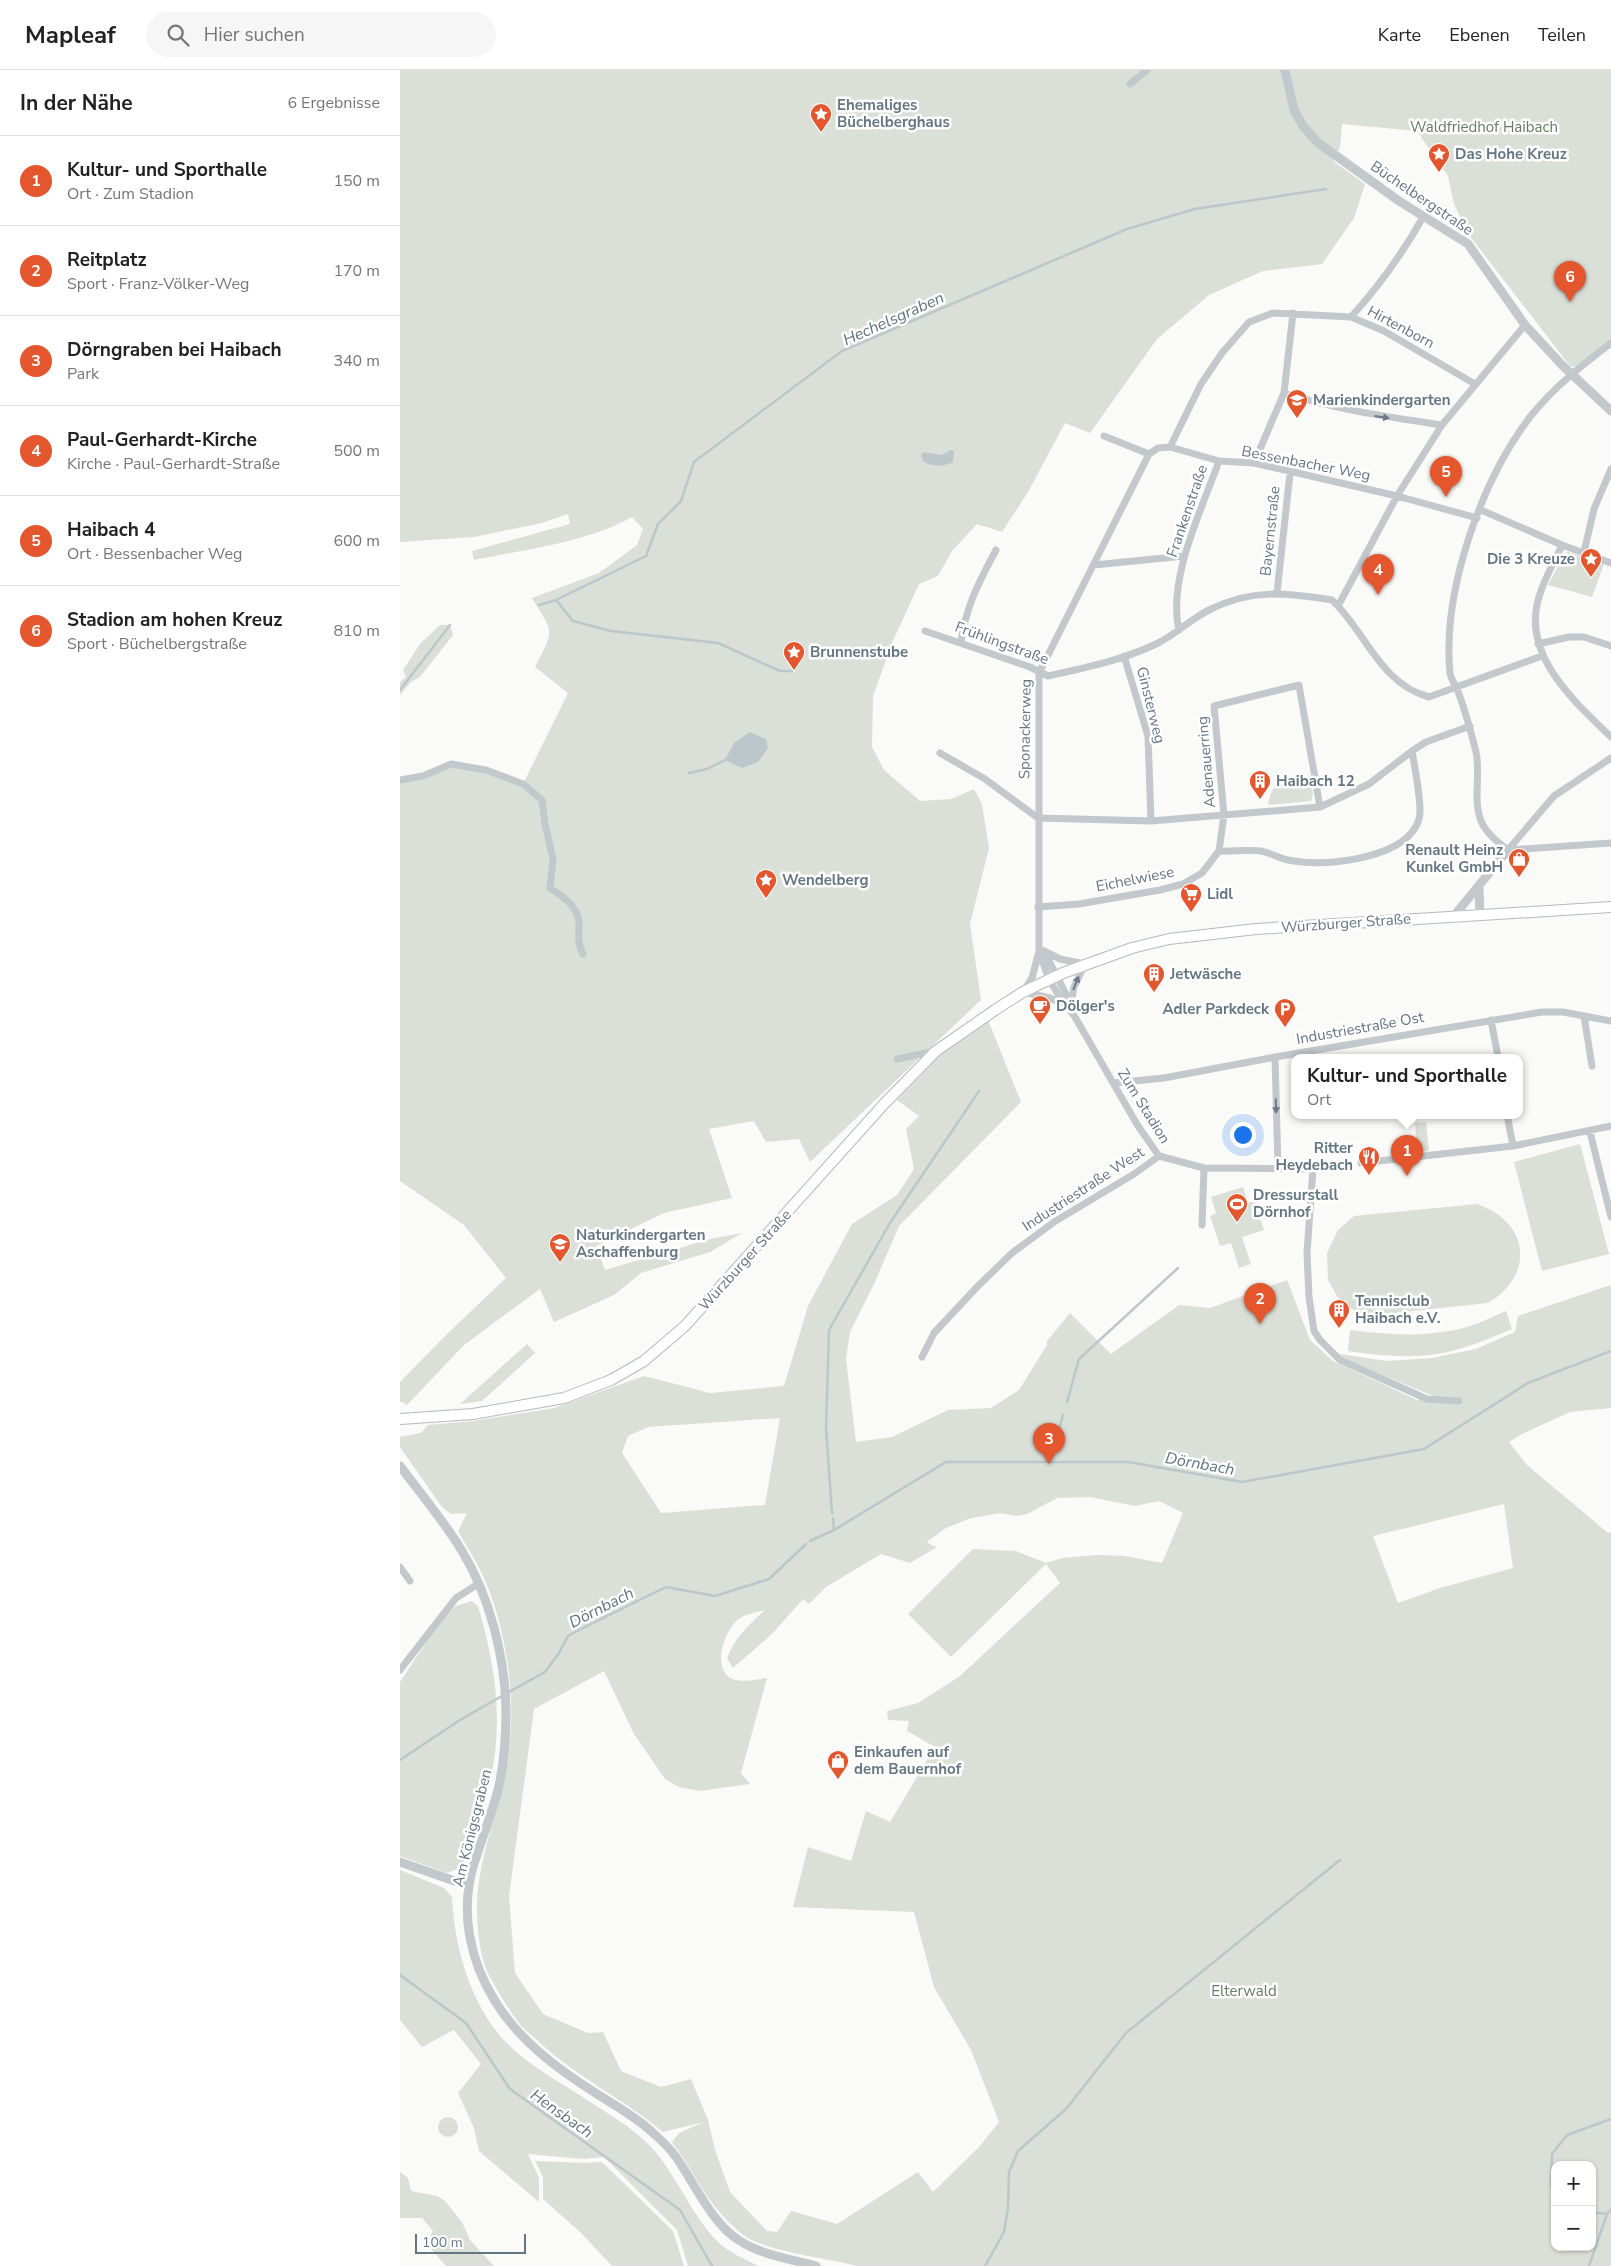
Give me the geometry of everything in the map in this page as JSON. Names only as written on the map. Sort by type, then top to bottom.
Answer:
[{"type":"main road","name":"Würzburger Straße","points":[[403,1420],[473,1414],[564,1398],[610,1380],[644,1361],[685,1326],[884,1104],[936,1051],[986,1015],[1023,992],[1085,964],[1132,948],[1169,940],[1256,929],[1611,907]]},
{"type":"street","points":[[1130,84],[1147,70]]},
{"type":"street","name":"Büchelbergstraße","points":[[1285,70],[1294,110],[1302,126],[1327,151],[1423,217],[1442,226],[1468,244],[1526,325],[1611,412]]},
{"type":"street","points":[[1351,316],[1393,266],[1423,217]]},
{"type":"street","name":"Hirtenborn","points":[[1170,447],[1201,384],[1222,353],[1249,322],[1273,313],[1351,316],[1384,331],[1474,384]]},
{"type":"street","points":[[1254,463],[1284,393],[1293,313]]},
{"type":"street","points":[[1526,325],[1474,384],[1442,425],[1397,496],[1338,606],[1380,664],[1397,681],[1417,694],[1429,697],[1542,656]]},
{"type":"street","points":[[1611,343],[1571,373],[1531,417],[1504,456],[1477,518],[1458,576],[1452,613],[1449,658],[1450,676],[1457,688],[1470,726],[1478,762],[1478,807],[1482,824],[1494,839],[1508,850],[1611,843]]},
{"type":"street","points":[[1284,393],[1321,405],[1359,414],[1442,425]]},
{"type":"street","points":[[1104,436],[1149,454],[1158,448],[1170,447]]},
{"type":"street","name":"Bessenbacher Weg","points":[[1170,447],[1219,461],[1254,463],[1290,473],[1397,496],[1477,518]]},
{"type":"street","name":"Sponackerweg","points":[[1053,978],[1038,940],[1039,673],[1149,454]]},
{"type":"street","name":"Frankenstraße","points":[[1179,630],[1175,614],[1184,556],[1219,461]]},
{"type":"street","points":[[1584,552],[1594,509],[1611,469]]},
{"type":"street","name":"Bayernstraße","points":[[1277,593],[1290,473]]},
{"type":"street","points":[[1481,510],[1562,545],[1611,563]]},
{"type":"street","points":[[1562,545],[1540,594],[1535,620],[1538,644],[1542,656],[1574,702],[1611,737]]},
{"type":"street","points":[[961,642],[964,617],[972,595],[996,550]]},
{"type":"street","points":[[1094,566],[1184,556]]},
{"type":"street","name":"Frühlingstraße","points":[[926,631],[1030,667],[1048,676],[1124,656],[1158,643],[1209,610],[1234,600],[1277,593],[1332,600],[1338,606]]},
{"type":"street","points":[[1538,644],[1569,637],[1584,637],[1611,646]]},
{"type":"street","name":"Ginsterweg","points":[[1124,656],[1148,736],[1152,821]]},
{"type":"street","name":"Adenauerring","points":[[1224,815],[1214,706],[1298,685],[1320,807]]},
{"type":"street","points":[[940,753],[985,780],[1038,818],[1152,821],[1320,807],[1369,784],[1426,742],[1470,726]]},
{"type":"street","points":[[1224,815],[1219,851],[1260,851],[1293,861],[1313,862],[1360,859],[1395,846],[1411,834],[1420,818],[1412,751]]},
{"type":"street","points":[[1453,917],[1554,796],[1611,758]]},
{"type":"street","points":[[400,780],[423,776],[452,764],[486,770],[523,784],[542,800],[553,859],[550,888],[568,901],[576,911],[579,921],[579,946],[583,954]]},
{"type":"street","name":"Eichelwiese","points":[[1038,908],[1079,904],[1160,890],[1183,884],[1202,872],[1219,851]]},
{"type":"street","points":[[1479,888],[1480,916]]},
{"type":"street","points":[[1042,952],[1060,959],[1085,964],[1068,1005],[1050,998],[1023,992],[1032,978],[1042,952]]},
{"type":"street","name":"Zum Stadion","points":[[1053,978],[1138,1126],[1159,1156],[1204,1168],[1313,1169],[1307,1253],[1309,1296],[1314,1332],[1320,1340],[1340,1360],[1427,1399],[1459,1401]]},
{"type":"street","name":"Industriestraße Ost","points":[[1292,1054],[1542,1012],[1563,1012],[1611,1021]]},
{"type":"street","points":[[1584,1016],[1592,1066]]},
{"type":"street","points":[[1491,1020],[1497,1054]]},
{"type":"street","points":[[898,1059],[936,1051]]},
{"type":"street","name":"Industriestraße Ost","points":[[1114,1083],[1164,1078],[1291,1054]]},
{"type":"street","points":[[1274,1057],[1278,1168]]},
{"type":"street","points":[[1508,1119],[1512,1146]]},
{"type":"street","points":[[1361,1164],[1512,1146],[1590,1132],[1611,1126]]},
{"type":"street","points":[[1590,1132],[1611,1217]]},
{"type":"street","name":"Industriestraße West","points":[[922,1357],[934,1333],[1012,1253],[1054,1222],[1134,1174],[1159,1156]]},
{"type":"street","points":[[1202,1225],[1204,1168]]},
{"type":"street","name":"Am Königsgraben","points":[[400,1466],[463,1553],[478,1584],[491,1622],[503,1674],[506,1708],[505,1737],[498,1789],[469,1886],[467,1920],[472,1952],[495,2002],[519,2034],[535,2050],[593,2092],[635,2117],[659,2138],[677,2159],[706,2203],[727,2230],[738,2240],[754,2249],[816,2266]]},
{"type":"street","points":[[400,1567],[410,1580]]},
{"type":"street","points":[[401,1667],[456,1598],[478,1584]]},
{"type":"street","points":[[400,1862],[469,1886]]},
{"type":"green space","name":"Waldfriedhof Haibach","points":[[400,70],[1611,70],[1611,341],[1576,367],[1570,366],[1469,235],[1454,204],[1448,176],[1417,131],[1342,124],[1340,147],[1333,161],[1365,184],[1354,218],[1322,264],[1263,271],[1209,295],[1157,339],[1090,433],[1065,423],[1028,492],[1002,532],[977,524],[952,551],[938,576],[919,584],[892,643],[873,696],[872,747],[884,770],[920,801],[951,799],[974,789],[982,804],[989,848],[970,924],[981,1000],[810,1162],[799,1139],[766,1142],[754,1121],[709,1129],[732,1198],[664,1213],[596,1246],[605,1270],[710,1239],[742,1233],[710,1252],[641,1273],[614,1295],[554,1322],[540,1289],[464,1345],[407,1405],[400,1401],[400,1382],[506,1278],[464,1225],[400,1181],[400,780],[451,764],[523,784],[568,693],[535,667],[549,638],[549,631],[545,618],[532,598],[599,573],[637,545],[643,529],[632,517],[615,526],[576,539],[474,560],[472,551],[570,524],[568,514],[542,523],[474,537],[400,542]]},
{"type":"green space","points":[[1569,552],[1604,564],[1592,597],[1548,585],[1565,553]]},
{"type":"green space","points":[[440,625],[450,625],[453,635],[420,677],[411,682],[400,695],[400,682],[406,677],[403,670],[420,644]]},
{"type":"green space","points":[[1309,776],[1313,794],[1311,801],[1268,805],[1273,789],[1281,781]]},
{"type":"green space","name":"Elterwald","points":[[988,1020],[1021,1102],[899,1226],[875,1282],[850,1332],[846,1359],[856,1442],[892,1437],[948,1410],[991,1408],[1019,1390],[1047,1345],[1047,1341],[1070,1313],[1111,1354],[1179,1305],[1210,1308],[1287,1280],[1310,1340],[1333,1361],[1417,1400],[1436,1397],[1346,1360],[1339,1354],[1387,1361],[1432,1358],[1476,1349],[1515,1332],[1518,1316],[1611,1285],[1611,1408],[1570,1412],[1509,1442],[1527,1465],[1608,1533],[1611,1532],[1611,2266],[857,2266],[782,2250],[754,2241],[743,2235],[729,2222],[710,2200],[672,2142],[679,2133],[704,2122],[663,2132],[553,2054],[521,2026],[506,2004],[487,1971],[484,1962],[478,1927],[477,1902],[482,1863],[501,1792],[508,1756],[511,1698],[506,1656],[491,1596],[478,1566],[458,1531],[467,1513],[451,1514],[442,1507],[400,1447],[400,1437],[421,1433],[428,1425],[473,1421],[554,1408],[644,1376],[710,1393],[784,1386],[808,1306],[852,1224],[897,1195],[914,1169],[906,1129],[919,1116],[897,1100],[941,1054]],"holes":[[[780,1418],[765,1505],[661,1513],[622,1453],[628,1436],[648,1427]],[[1090,1497],[1135,1506],[1159,1501],[1183,1513],[1162,1563],[1125,1556],[1098,1555],[1063,1558],[1046,1563],[1016,1551],[973,1549],[908,1614],[951,1657],[1046,1564],[1060,1583],[960,1676],[918,1703],[887,1711],[888,1720],[909,1721],[907,1731],[935,1747],[890,1822],[866,1811],[851,1861],[808,1847],[793,1907],[914,1912],[934,1987],[971,2050],[999,2122],[980,2146],[933,2192],[918,2172],[837,2224],[791,2211],[777,2232],[767,2231],[730,2192],[715,2150],[708,2120],[691,2079],[661,2087],[621,2071],[603,2032],[588,2033],[543,2014],[515,1973],[509,1896],[534,1709],[604,1671],[634,1734],[665,1779],[679,1787],[699,1791],[750,1784],[741,1773],[767,1678],[747,1681],[736,1680],[728,1676],[723,1669],[721,1661],[724,1641],[733,1624],[748,1614],[765,1610],[743,1632],[730,1651],[727,1658],[733,1668],[772,1634],[803,1599],[809,1604],[826,1587],[881,1554],[910,1563],[937,1547],[927,1543],[928,1541],[946,1528],[971,1518],[1000,1513],[1017,1516],[1027,1514],[1057,1498]],[[1504,1504],[1513,1568],[1440,1588],[1398,1603],[1373,1536]]]},
{"type":"green space","points":[[1426,1122],[1429,1151],[1417,1152],[1415,1123]]},
{"type":"green space","points":[[1580,1144],[1609,1254],[1542,1271],[1514,1162]]},
{"type":"green space","name":"Dressurstall Dörnhof","points":[[1243,1187],[1248,1203],[1254,1201],[1264,1230],[1242,1237],[1251,1264],[1239,1268],[1231,1243],[1220,1246],[1210,1216],[1216,1213],[1211,1197]]},
{"type":"green space","points":[[1477,1204],[1494,1212],[1507,1223],[1516,1236],[1520,1249],[1519,1264],[1514,1278],[1503,1291],[1488,1303],[1366,1316],[1346,1306],[1337,1296],[1328,1280],[1327,1253],[1338,1230],[1354,1216]]},
{"type":"green space","points":[[1506,1311],[1512,1329],[1451,1351],[1409,1356],[1378,1355],[1348,1351],[1350,1330],[1395,1334],[1425,1334],[1470,1326]]},
{"type":"green space","points":[[527,1344],[535,1353],[482,1401],[460,1404]]},
{"type":"green space","points":[[472,1601],[478,1606],[493,1673],[497,1718],[494,1764],[484,1807],[462,1867],[447,1873],[400,1856],[400,1682],[442,1618],[456,1606]]},
{"type":"green space","points":[[400,1870],[444,1888],[452,1897],[459,1950],[464,1968],[478,2002],[505,2042],[536,2067],[618,2120],[643,2139],[661,2158],[700,2221],[709,2232],[728,2250],[758,2266],[688,2266],[677,2230],[604,2157],[583,2159],[528,2154],[539,2178],[539,2202],[479,2151],[474,2128],[458,2093],[481,2064],[454,2030],[422,2047],[400,2020]]},
{"type":"green space","points":[[448,2117],[455,2120],[458,2127],[455,2134],[448,2137],[441,2134],[438,2127],[441,2120]]},
{"type":"green space","points":[[535,2161],[602,2162],[673,2231],[684,2266],[612,2266],[581,2233],[543,2199],[543,2177]]},
{"type":"green space","points":[[400,2172],[408,2178],[411,2191],[437,2196],[445,2201],[462,2222],[470,2240],[494,2266],[446,2266],[426,2243],[433,2231],[422,2218],[400,2218]]},
{"type":"shaded area","points":[[951,450],[954,451],[953,462],[942,466],[935,466],[924,462],[921,456],[923,452],[941,455]]},
{"type":"shaded area","points":[[750,732],[766,739],[768,748],[758,762],[742,768],[725,760],[734,743]]},
{"type":"waterway","name":"Hechelsgraben","points":[[539,605],[556,600],[646,556],[658,524],[681,501],[694,462],[842,351],[1127,229],[1195,209],[1326,189]]},
{"type":"waterway","points":[[556,600],[573,621],[611,631],[718,643],[780,671],[792,671]]},
{"type":"waterway","points":[[400,690],[450,625]]},
{"type":"waterway","points":[[689,773],[707,769],[725,760]]},
{"type":"waterway","points":[[832,1513],[826,1428],[829,1330],[890,1223],[979,1091]]},
{"type":"waterway","points":[[1067,1402],[1079,1359],[1178,1268]]},
{"type":"waterway","name":"Dörnbach","points":[[810,1541],[834,1530],[946,1462],[1128,1462],[1242,1482],[1424,1449],[1528,1383],[1611,1351]]},
{"type":"waterway","points":[[1050,1461],[1063,1415]]},
{"type":"waterway","points":[[833,1518],[834,1529]]},
{"type":"waterway","name":"Dörnbach","points":[[507,1693],[545,1672],[559,1653],[568,1636],[585,1627],[666,1587],[715,1596],[769,1579],[806,1544]]},
{"type":"waterway","name":"Dörnbach","points":[[400,1760],[460,1720],[502,1696]]},
{"type":"waterway","points":[[985,2266],[1004,2232],[1008,2208],[1009,2172],[1018,2151],[1066,2109],[1126,2033],[1340,1860]]},
{"type":"waterway","name":"Hensbach","points":[[400,1975],[466,2023],[510,2089],[680,2210],[712,2266]]},
{"type":"waterway","points":[[1552,2161],[1552,2154],[1567,2135],[1611,2119]]},
{"type":"waterway","points":[[1607,2214],[1611,2209]]},
{"type":"waterway","points":[[1596,2213],[1607,2214],[1596,2246]]},
{"type":"waterway","points":[[1589,2266],[1594,2251]]},
{"type":"place","name":"Ehemaliges Büchelberghaus","points":[[821,133]]},
{"type":"place","name":"Das Hohe Kreuz","points":[[1439,173]]},
{"type":"place","name":"Stadion am hohen Kreuz","points":[[1570,302]]},
{"type":"place","name":"Marienkindergarten","points":[[1297,419]]},
{"type":"place","name":"Haibach 4","points":[[1446,497]]},
{"type":"place","name":"Die 3 Kreuze","points":[[1591,578]]},
{"type":"place","name":"Paul-Gerhardt-Kirche","points":[[1378,595]]},
{"type":"place","name":"Brunnenstube","points":[[794,671]]},
{"type":"place","name":"Haibach 12","points":[[1260,800]]},
{"type":"place","name":"Renault Heinz Kunkel GmbH","points":[[1519,878]]},
{"type":"place","name":"Wendelberg","points":[[766,899]]},
{"type":"place","name":"Lidl","points":[[1191,913]]},
{"type":"place","name":"Jetwäsche","points":[[1154,993]]},
{"type":"place","name":"Dölger's","points":[[1040,1025]]},
{"type":"place","name":"Adler Parkdeck","points":[[1285,1028]]},
{"type":"place","name":"Ritter Heydebach","points":[[1369,1176]]},
{"type":"place","name":"Kultur- und Sporthalle","points":[[1407,1176]]},
{"type":"place","name":"Dressurstall Dörnhof","points":[[1237,1223]]},
{"type":"place","name":"Naturkindergarten Aschaffenburg","points":[[560,1263]]},
{"type":"place","name":"Reitplatz","points":[[1260,1324]]},
{"type":"place","name":"Tennisclub Haibach e.V.","points":[[1339,1329]]},
{"type":"place","name":"Dörngraben bei Haibach","points":[[1049,1464]]},
{"type":"place","name":"Einkaufen auf dem Bauernhof","points":[[838,1780]]}]
